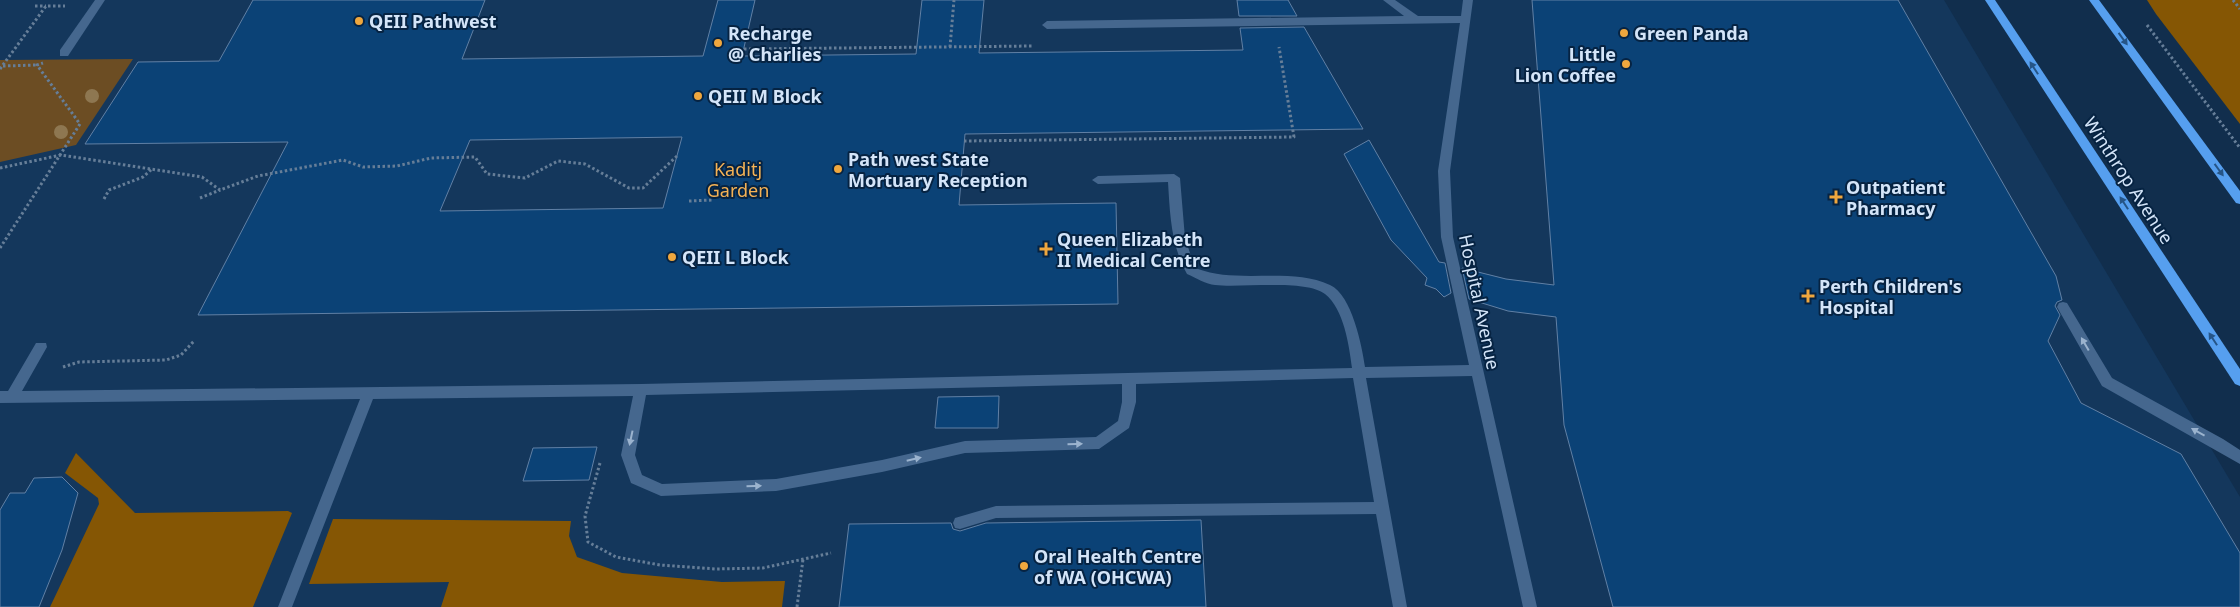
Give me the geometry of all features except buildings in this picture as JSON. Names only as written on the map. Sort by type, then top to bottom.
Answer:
[{"type":"main road","name":"Winthrop Avenue","points":[[1990,0],[2240,380]]},
{"type":"main road","points":[[2094,0],[2240,200]]},
{"type":"lane","points":[[64,53],[100,0]]},
{"type":"lane","points":[[1388,0],[1415,19]]},
{"type":"lane","name":"Hospital Avenue","points":[[1468,0],[1444,171],[1447,237],[1530,607]]},
{"type":"lane","points":[[1046,25],[1465,19]]},
{"type":"lane","points":[[1098,180],[1174,178],[1178,240],[1182,257],[1191,271],[1214,280],[1299,281],[1328,289],[1339,302],[1354,337],[1358,372],[1381,508],[1400,607]]},
{"type":"lane","points":[[2063,307],[2107,382],[2218,443],[2240,458]]},
{"type":"lane","points":[[6,397],[41,347]]},
{"type":"lane","points":[[6,397],[641,390],[1476,370]]},
{"type":"lane","points":[[641,390],[628,454],[636,479],[661,490],[776,485],[882,466],[965,448],[1099,443],[1124,424],[1129,402],[1129,377]]},
{"type":"lane","points":[[285,607],[369,392]]},
{"type":"lane","points":[[960,523],[996,512],[1381,508]]},
{"type":"path","points":[[950,47],[954,0]]},
{"type":"path","points":[[2233,0],[2240,9]]},
{"type":"path","points":[[35,6],[67,6]]},
{"type":"path","points":[[1,67],[46,6]]},
{"type":"path","points":[[2146,23],[2240,148]]},
{"type":"path","points":[[964,141],[1294,137],[1279,44]]},
{"type":"path","points":[[1,67],[38,65],[64,53]]},
{"type":"path","points":[[0,248],[80,124],[38,65]]},
{"type":"path","points":[[0,168],[61,155],[202,177],[220,190]]},
{"type":"path","points":[[200,198],[258,176],[343,160],[363,167],[397,166],[431,158],[475,157],[487,174],[525,178],[558,161],[585,164],[629,188],[643,188],[677,156]]},
{"type":"path","points":[[104,199],[109,190],[143,177],[153,168]]},
{"type":"path","points":[[689,200],[712,200]]},
{"type":"path","points":[[28,368],[64,367],[79,362],[166,360],[181,355],[194,341]]},
{"type":"path","points":[[602,454],[585,516],[588,542],[616,557],[660,565],[716,569],[762,568],[831,553]]},
{"type":"path","points":[[797,607],[803,558]]},
{"type":"shaded area","name":"Queen Elizabeth II Medical Centre","points":[[0,0],[1944,0],[2240,497],[2240,607],[0,607]]},
{"type":"shaded area","points":[[2147,0],[2240,0],[2240,124],[2156,14]]},
{"type":"shaded area","points":[[133,59],[76,145],[0,162],[0,60]]},
{"type":"shaded area","points":[[76,453],[135,513],[288,511],[292,513],[253,607],[50,607],[99,504],[98,498],[65,473]]},
{"type":"shaded area","points":[[333,519],[571,521],[569,536],[577,557],[622,573],[722,582],[785,581],[782,607],[441,607],[449,582],[309,584]]},
{"type":"place","name":"QEII Pathwest","points":[[359,21]]},
{"type":"place","name":"Green Panda","points":[[1624,33]]},
{"type":"place","name":"Recharge @ Charlies","points":[[718,43]]},
{"type":"place","name":"Little Lion Coffee","points":[[1626,64]]},
{"type":"place","name":"QEII M Block","points":[[698,96]]},
{"type":"place","name":"Path west State Mortuary Reception","points":[[838,169]]},
{"type":"place","name":"Outpatient Pharmacy","points":[[1836,197]]},
{"type":"place","name":"Queen Elizabeth II Medical Centre","points":[[1046,249]]},
{"type":"place","name":"QEII L Block","points":[[672,257]]},
{"type":"place","name":"Perth Children's Hospital","points":[[1808,296]]},
{"type":"place","name":"Oral Health Centre of WA (OHCWA)","points":[[1024,566]]},
{"type":"park label","name":"Kaditj Garden","points":[[738,179]]}]
